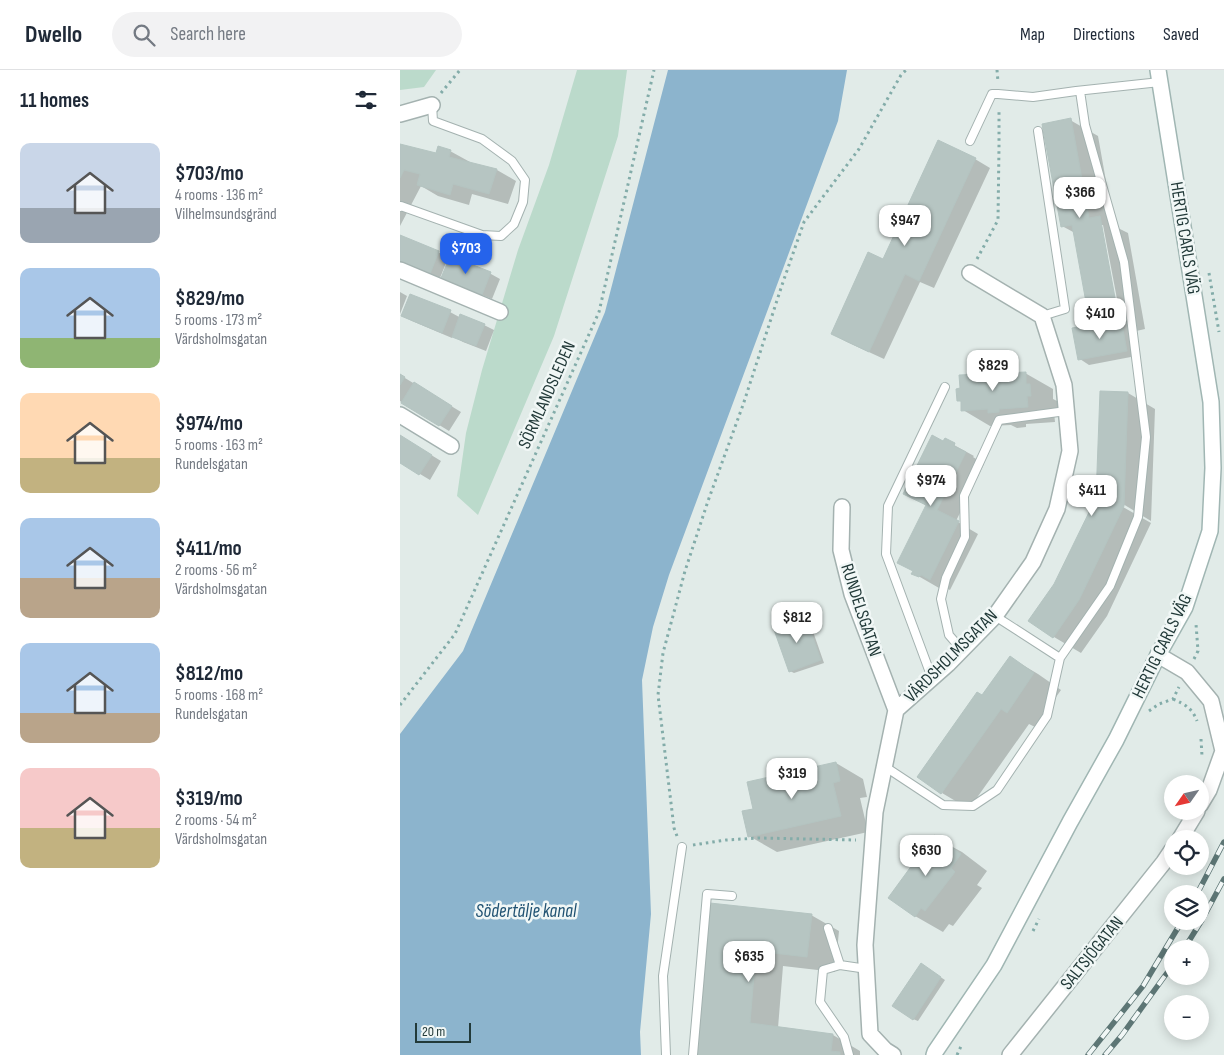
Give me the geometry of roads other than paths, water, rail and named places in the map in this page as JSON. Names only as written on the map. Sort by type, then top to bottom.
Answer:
[{"type":"street","name":"HERTIG CARLS VÄG","points":[[934,1055],[994,965],[1116,740],[1158,655],[1185,607],[1210,531],[1213,468],[1211,402],[1159,76]]},
{"type":"street","points":[[400,114],[432,105]]},
{"type":"street","points":[[400,270],[500,312]]},
{"type":"street","points":[[970,273],[1042,316]]},
{"type":"street","name":"VÄRDSHOLMSGATAN","points":[[893,1055],[885,1050],[870,1034],[866,945],[875,812],[884,766],[896,710],[962,650],[995,616],[1033,562],[1057,509],[1070,452],[1064,386],[1042,316]]},
{"type":"street","points":[[400,415],[451,446]]},
{"type":"street","name":"RUNDELSGATAN","points":[[842,507],[841,550],[852,594],[896,710]]},
{"type":"street","points":[[1158,655],[1187,672],[1211,701],[1223,751],[1209,790]]},
{"type":"street","name":"SALTSJÖGATAN","points":[[1010,1055],[1164,861]]},
{"type":"lane","points":[[970,141],[992,94],[1033,97],[1080,91],[1159,76]]},
{"type":"lane","points":[[884,766],[943,805],[973,806],[997,790],[1047,716],[1060,658],[1110,586],[1138,517],[1146,437],[1124,262],[1085,125],[1080,91]]},
{"type":"lane","points":[[400,207],[482,235],[501,236],[514,224],[523,202],[525,180],[512,161],[482,139],[433,121],[432,105]]},
{"type":"lane","points":[[1038,130],[1065,309],[1042,316]]},
{"type":"lane","points":[[932,678],[886,554],[888,506],[945,386]]},
{"type":"lane","points":[[962,650],[949,635],[941,599],[946,578],[965,537],[964,496],[1000,420],[1066,411]]},
{"type":"lane","points":[[995,616],[1060,658]]},
{"type":"lane","points":[[666,1055],[663,976],[682,847]]},
{"type":"lane","points":[[693,1055],[707,894],[732,896]]},
{"type":"lane","points":[[828,928],[840,965]]},
{"type":"lane","points":[[849,1055],[844,1037],[820,1002],[823,970],[840,965],[867,968]]},
{"type":"water","name":"Södertälje kanal","points":[[668,70],[847,70],[838,121],[669,575],[653,627],[642,680],[651,914],[640,1032],[641,1055],[400,1055],[400,734],[463,651],[605,312]]},
{"type":"railway","points":[[1202,885],[1224,842]]},
{"type":"railway","points":[[1190,940],[1224,879]]},
{"type":"railway","points":[[1088,1055],[1143,986],[1177,930]]},
{"type":"railway","points":[[1105,1055],[1164,977]]}]
